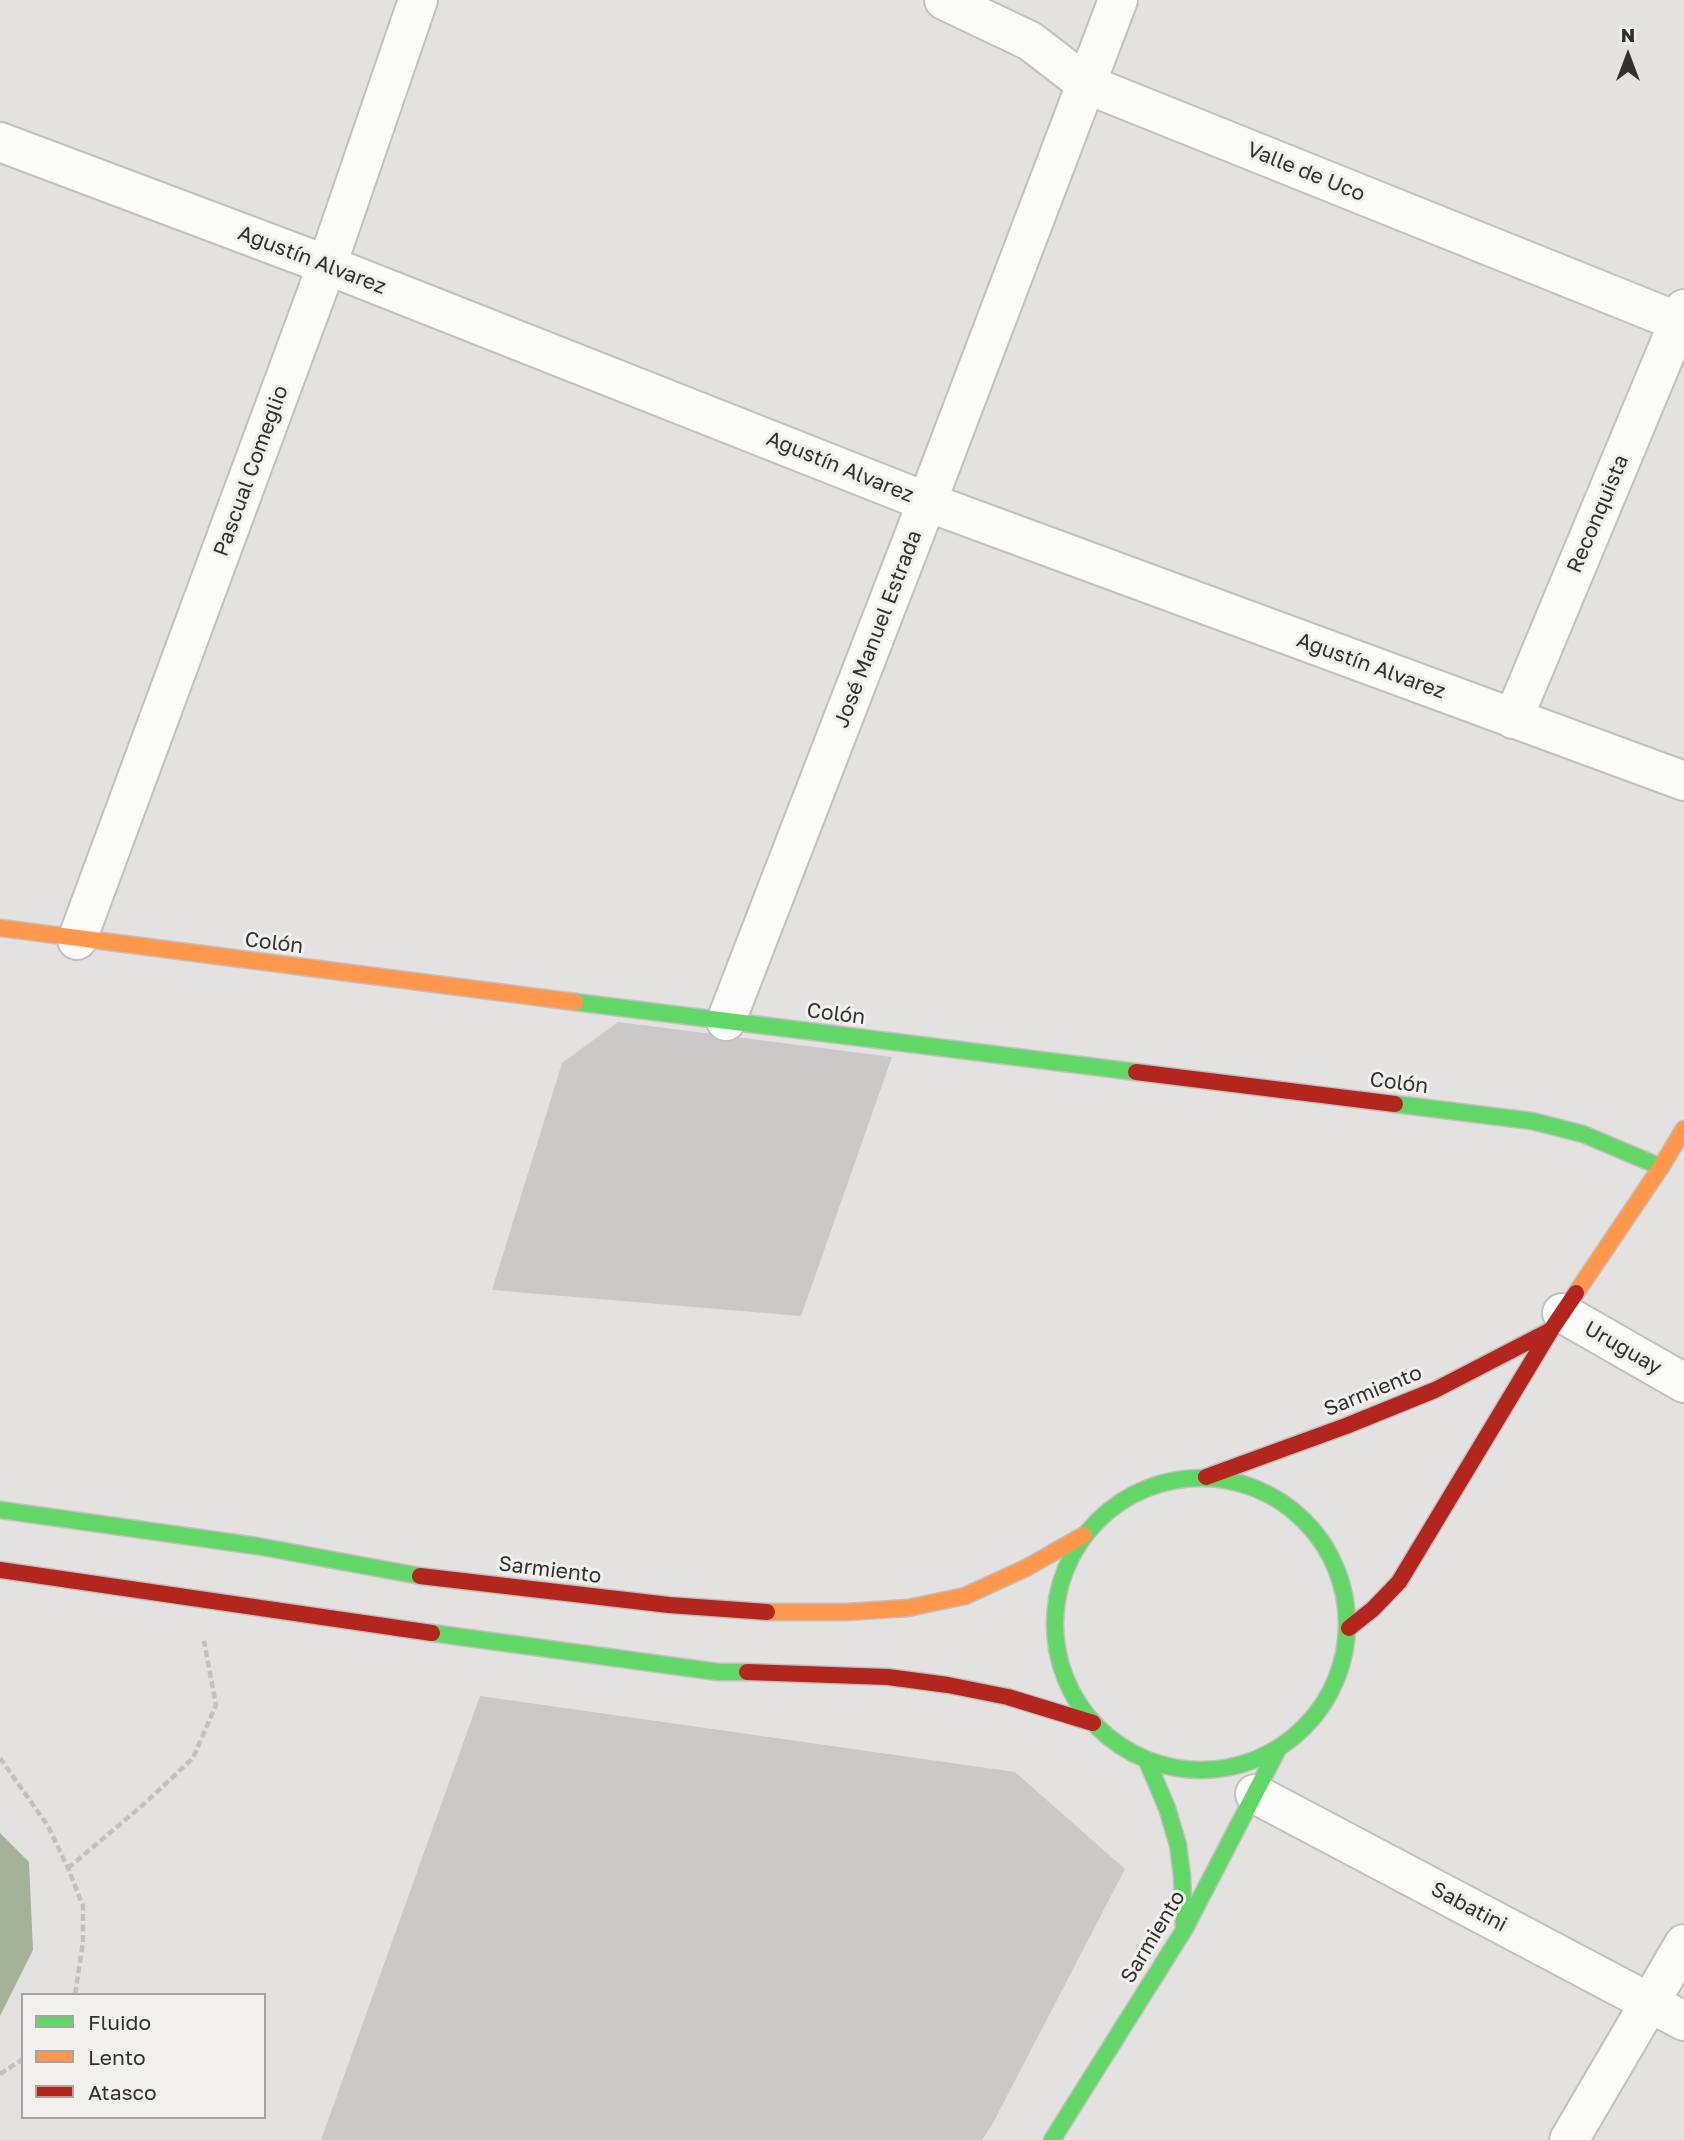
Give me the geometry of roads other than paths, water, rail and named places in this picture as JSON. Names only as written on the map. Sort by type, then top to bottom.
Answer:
[{"type":"street","name":"Pascual Comeglio","points":[[77,940],[327,265],[418,0]]},
{"type":"street","name":"Valle de Uco","points":[[944,0],[1030,41],[1086,84],[1681,315]]},
{"type":"street","name":"José Manuel Estrada","points":[[726,1021],[928,502],[1118,0]]},
{"type":"street","name":"Agustín Alvarez","points":[[0,142],[327,265],[928,502],[1684,781]]},
{"type":"street","name":"Reconquista","points":[[1513,719],[1681,315]]},
{"type":"street","name":"Colón","points":[[0,928],[77,940],[1532,1121],[1583,1134],[1661,1167]]},
{"type":"street","name":"Sarmiento","points":[[1349,1628],[1373,1609],[1399,1582],[1556,1321],[1684,1129]]},
{"type":"street","name":"Sarmiento","points":[[1204,1478],[1436,1390],[1556,1321]]},
{"type":"street","name":"Uruguay","points":[[1556,1321],[1684,1383]]},
{"type":"street","points":[[1204,1478],[1250,1486],[1291,1507],[1323,1541],[1343,1583],[1349,1628],[1341,1670],[1322,1708],[1293,1738],[1278,1749],[1247,1763],[1214,1770],[1180,1770],[1147,1761],[1118,1745],[1093,1723],[1070,1689],[1056,1651],[1055,1610],[1064,1570],[1084,1535],[1117,1503],[1159,1484],[1204,1478]]},
{"type":"street","name":"Sarmiento","points":[[0,1510],[257,1546],[407,1574],[657,1604],[756,1612],[846,1612],[908,1608],[965,1596],[1026,1568],[1084,1535]]},
{"type":"street","points":[[0,1570],[718,1672],[835,1674],[888,1677],[948,1685],[1008,1697],[1093,1723]]},
{"type":"street","name":"Sarmiento","points":[[1052,2140],[1184,1930],[1278,1749]]},
{"type":"street","points":[[1147,1761],[1167,1808],[1178,1845],[1184,1930]]},
{"type":"street","name":"Sabatini","points":[[1255,1794],[1684,2021]]},
{"type":"street","points":[[1569,2140],[1684,1944]]}]
